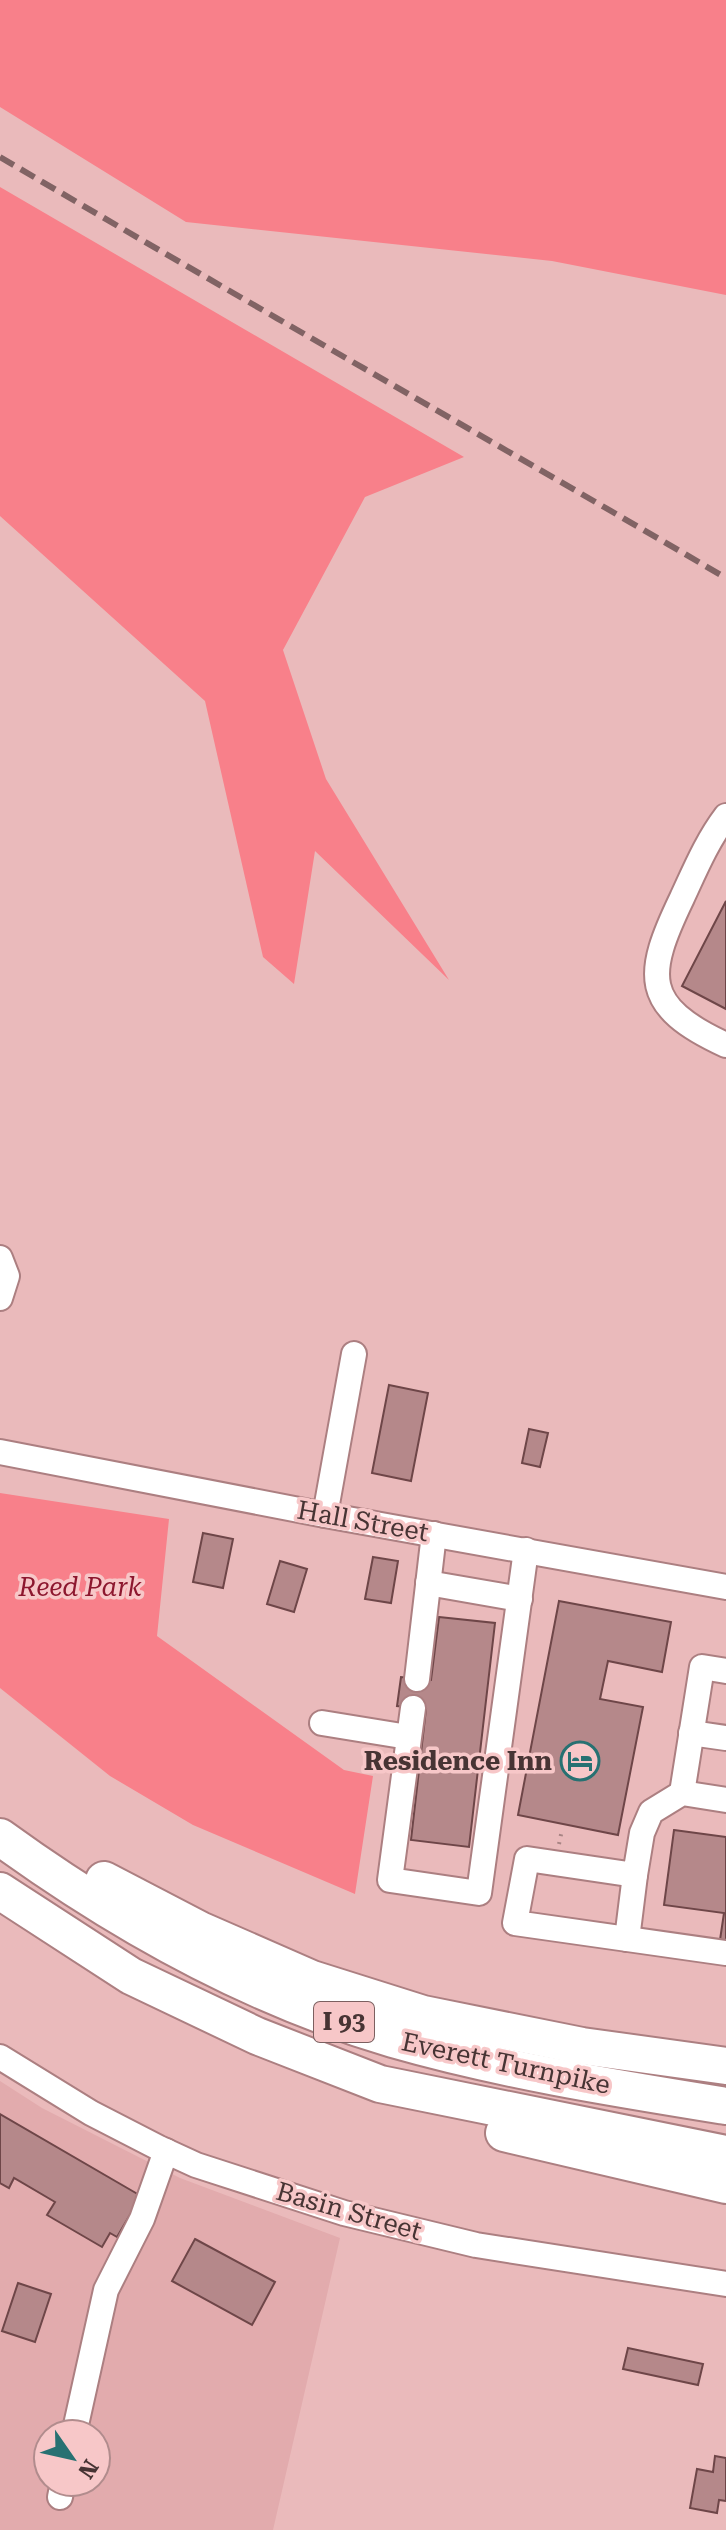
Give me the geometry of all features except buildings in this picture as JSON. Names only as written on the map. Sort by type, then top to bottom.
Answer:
[{"type":"highway","points":[[0,1811],[71,1860],[134,1897],[312,1979],[423,2014],[582,2046],[726,2066]]},
{"type":"highway","name":"Everett Turnpike","points":[[0,1837],[97,1905],[198,1961],[327,2016],[393,2039],[505,2067],[726,2106]]},
{"type":"highway","name":"Everett Turnpike","points":[[0,1891],[131,1976],[257,2036],[380,2084],[726,2154]]},
{"type":"highway","points":[[380,2084],[495,2131],[726,2185]]},
{"type":"street","points":[[726,816],[713,833],[664,936],[657,958],[656,978],[660,995],[670,1009],[690,1025],[726,1045]]},
{"type":"street","points":[[0,1258],[7,1276],[0,1298]]},
{"type":"street","points":[[325,1515],[354,1354]]},
{"type":"street","name":"Hall Street","points":[[0,1452],[325,1515],[726,1587]]},
{"type":"street","points":[[417,1679],[434,1534]]},
{"type":"street","points":[[413,1708],[390,1880],[479,1893],[526,1550]]},
{"type":"street","points":[[428,1583],[520,1599]]},
{"type":"street","points":[[682,1793],[702,1667],[726,1671]]},
{"type":"street","points":[[322,1723],[408,1737]]},
{"type":"street","points":[[691,1733],[726,1738]]},
{"type":"street","points":[[627,1939],[642,1833],[651,1812],[682,1793],[726,1800]]},
{"type":"street","points":[[635,1875],[527,1859],[515,1923],[726,1953]]},
{"type":"street","name":"Basin Street","points":[[0,2057],[91,2113],[196,2165],[344,2213],[462,2242],[726,2284]]},
{"type":"street","points":[[78,2418],[106,2290],[142,2219],[166,2151]]},
{"type":"shaded area","points":[[0,2081],[42,2108],[180,2178],[340,2238],[273,2530],[0,2530]]},
{"type":"green space","points":[[0,0],[726,0],[726,295],[552,261],[186,222],[0,107]]},
{"type":"green space","points":[[0,187],[464,457],[365,497],[283,650],[326,779],[449,980],[315,851],[294,984],[263,957],[205,701],[0,516]]},
{"type":"green space","name":"Reed Park","points":[[0,1493],[169,1519],[157,1636],[344,1770],[373,1776],[355,1894],[193,1825],[110,1776],[0,1688]]},
{"type":"railway","points":[[0,157],[726,578]]},
{"type":"place","name":"Residence Inn","points":[[580,1761]]}]
